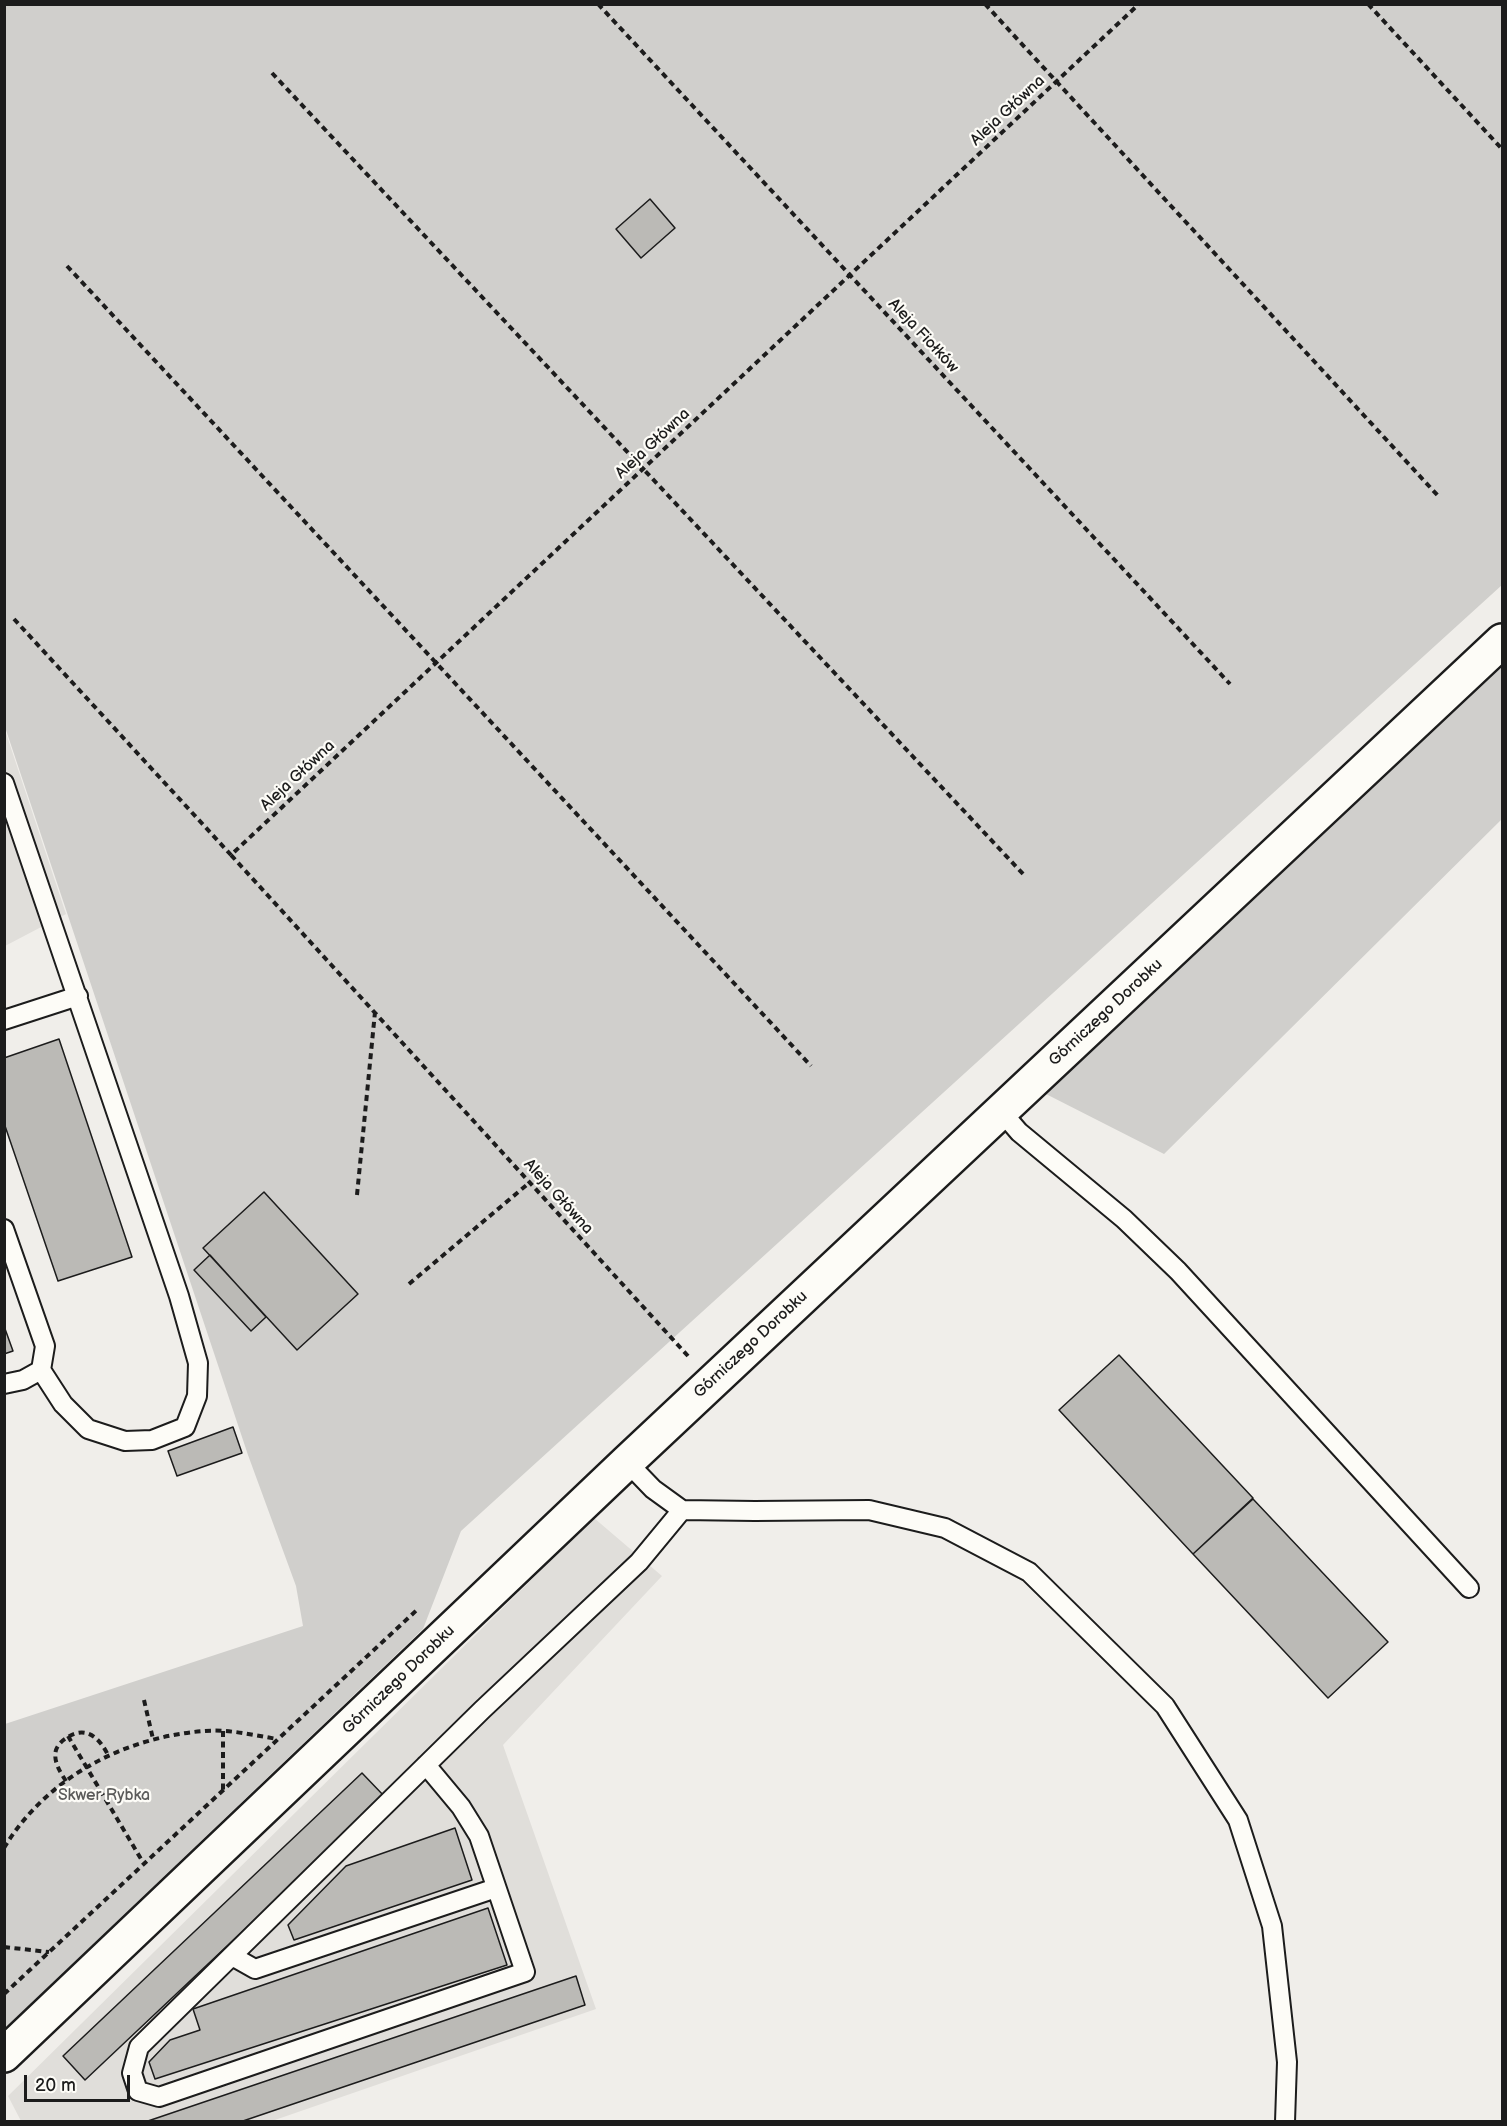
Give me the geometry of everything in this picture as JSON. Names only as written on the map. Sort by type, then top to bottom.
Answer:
[{"type":"street","name":"Górniczego Dorobku","points":[[4,2055],[627,1462],[1503,641]]},
{"type":"lane","points":[[4,783],[179,1296],[198,1363],[197,1396],[185,1427],[152,1440],[125,1441],[88,1429],[63,1404],[41,1370],[45,1346],[4,1229]]},
{"type":"lane","points":[[4,1020],[78,996]]},
{"type":"lane","points":[[1000,1112],[1019,1132],[1124,1219],[1178,1271],[1469,1588]]},
{"type":"lane","points":[[4,1384],[23,1380],[41,1370]]},
{"type":"lane","points":[[627,1462],[653,1489],[682,1510],[869,1510],[945,1528],[1029,1572],[1165,1706],[1238,1820],[1272,1926],[1287,2062],[1285,2121]]},
{"type":"lane","points":[[426,1765],[461,1807],[479,1836],[525,1972],[159,2097],[138,2091],[132,2073],[139,2047],[426,1765],[639,1562],[682,1510]]},
{"type":"lane","points":[[232,1956],[255,1969],[496,1888]]},
{"type":"path","name":"Aleja Fiołków","points":[[598,4],[1230,684]]},
{"type":"path","points":[[985,4],[1440,498]]},
{"type":"path","name":"Aleja Główna","points":[[691,1360],[231,855],[1139,4]]},
{"type":"path","points":[[1368,4],[1503,149]]},
{"type":"path","points":[[272,73],[1024,875]]},
{"type":"path","points":[[67,266],[811,1066]]},
{"type":"path","points":[[14,620],[231,855]]},
{"type":"path","points":[[357,1195],[375,1012]]},
{"type":"path","points":[[409,1284],[530,1183]]},
{"type":"path","points":[[4,1994],[421,1606]]},
{"type":"path","points":[[144,1700],[153,1739]]},
{"type":"path","points":[[4,1848],[39,1803],[86,1767],[108,1755],[153,1739],[205,1731],[223,1731],[278,1739]]},
{"type":"path","points":[[223,1731],[223,1790]]},
{"type":"path","points":[[66,1781],[57,1766],[56,1750],[60,1743],[69,1736],[77,1732],[92,1735],[103,1745],[108,1755]]},
{"type":"path","points":[[69,1736],[144,1864]]},
{"type":"path","points":[[4,1947],[50,1952]]},
{"type":"shaded area","points":[[4,727],[66,914],[5,946],[4,946]]},
{"type":"shaded area","points":[[594,1518],[662,1576],[503,1745],[596,2009],[272,2121],[21,2121],[8,2096]]},
{"type":"green space","name":"Skwer Rybka","points":[[4,5],[1502,5],[1502,585],[461,1531],[423,1629],[5,2028],[5,1724],[303,1626],[296,1586],[248,1455],[5,727]]},
{"type":"green space","points":[[1502,666],[1502,819],[1164,1154],[1042,1092]]},
{"type":"building","points":[[650,199],[675,228],[641,258],[616,229]]},
{"type":"building","points":[[59,1039],[132,1257],[58,1281],[4,1123],[4,1058]]},
{"type":"building","points":[[264,1192],[358,1294],[297,1350],[203,1248]]},
{"type":"building","points":[[210,1255],[266,1317],[251,1331],[194,1270]]},
{"type":"building","points":[[4,1326],[13,1351],[4,1354]]},
{"type":"building","points":[[1119,1355],[1253,1498],[1193,1554],[1059,1410]]},
{"type":"building","points":[[233,1427],[242,1453],[177,1476],[168,1451]]},
{"type":"building","points":[[1253,1499],[1388,1642],[1328,1698],[1193,1554]]},
{"type":"building","points":[[362,1773],[385,1797],[85,2080],[63,2056]]},
{"type":"building","points":[[455,1828],[472,1880],[294,1940],[288,1925],[346,1866]]},
{"type":"building","points":[[488,1908],[507,1965],[155,2079],[149,2062],[170,2040],[200,2030],[193,2009]]},
{"type":"building","points":[[576,1976],[585,2005],[240,2122],[145,2122]]}]
